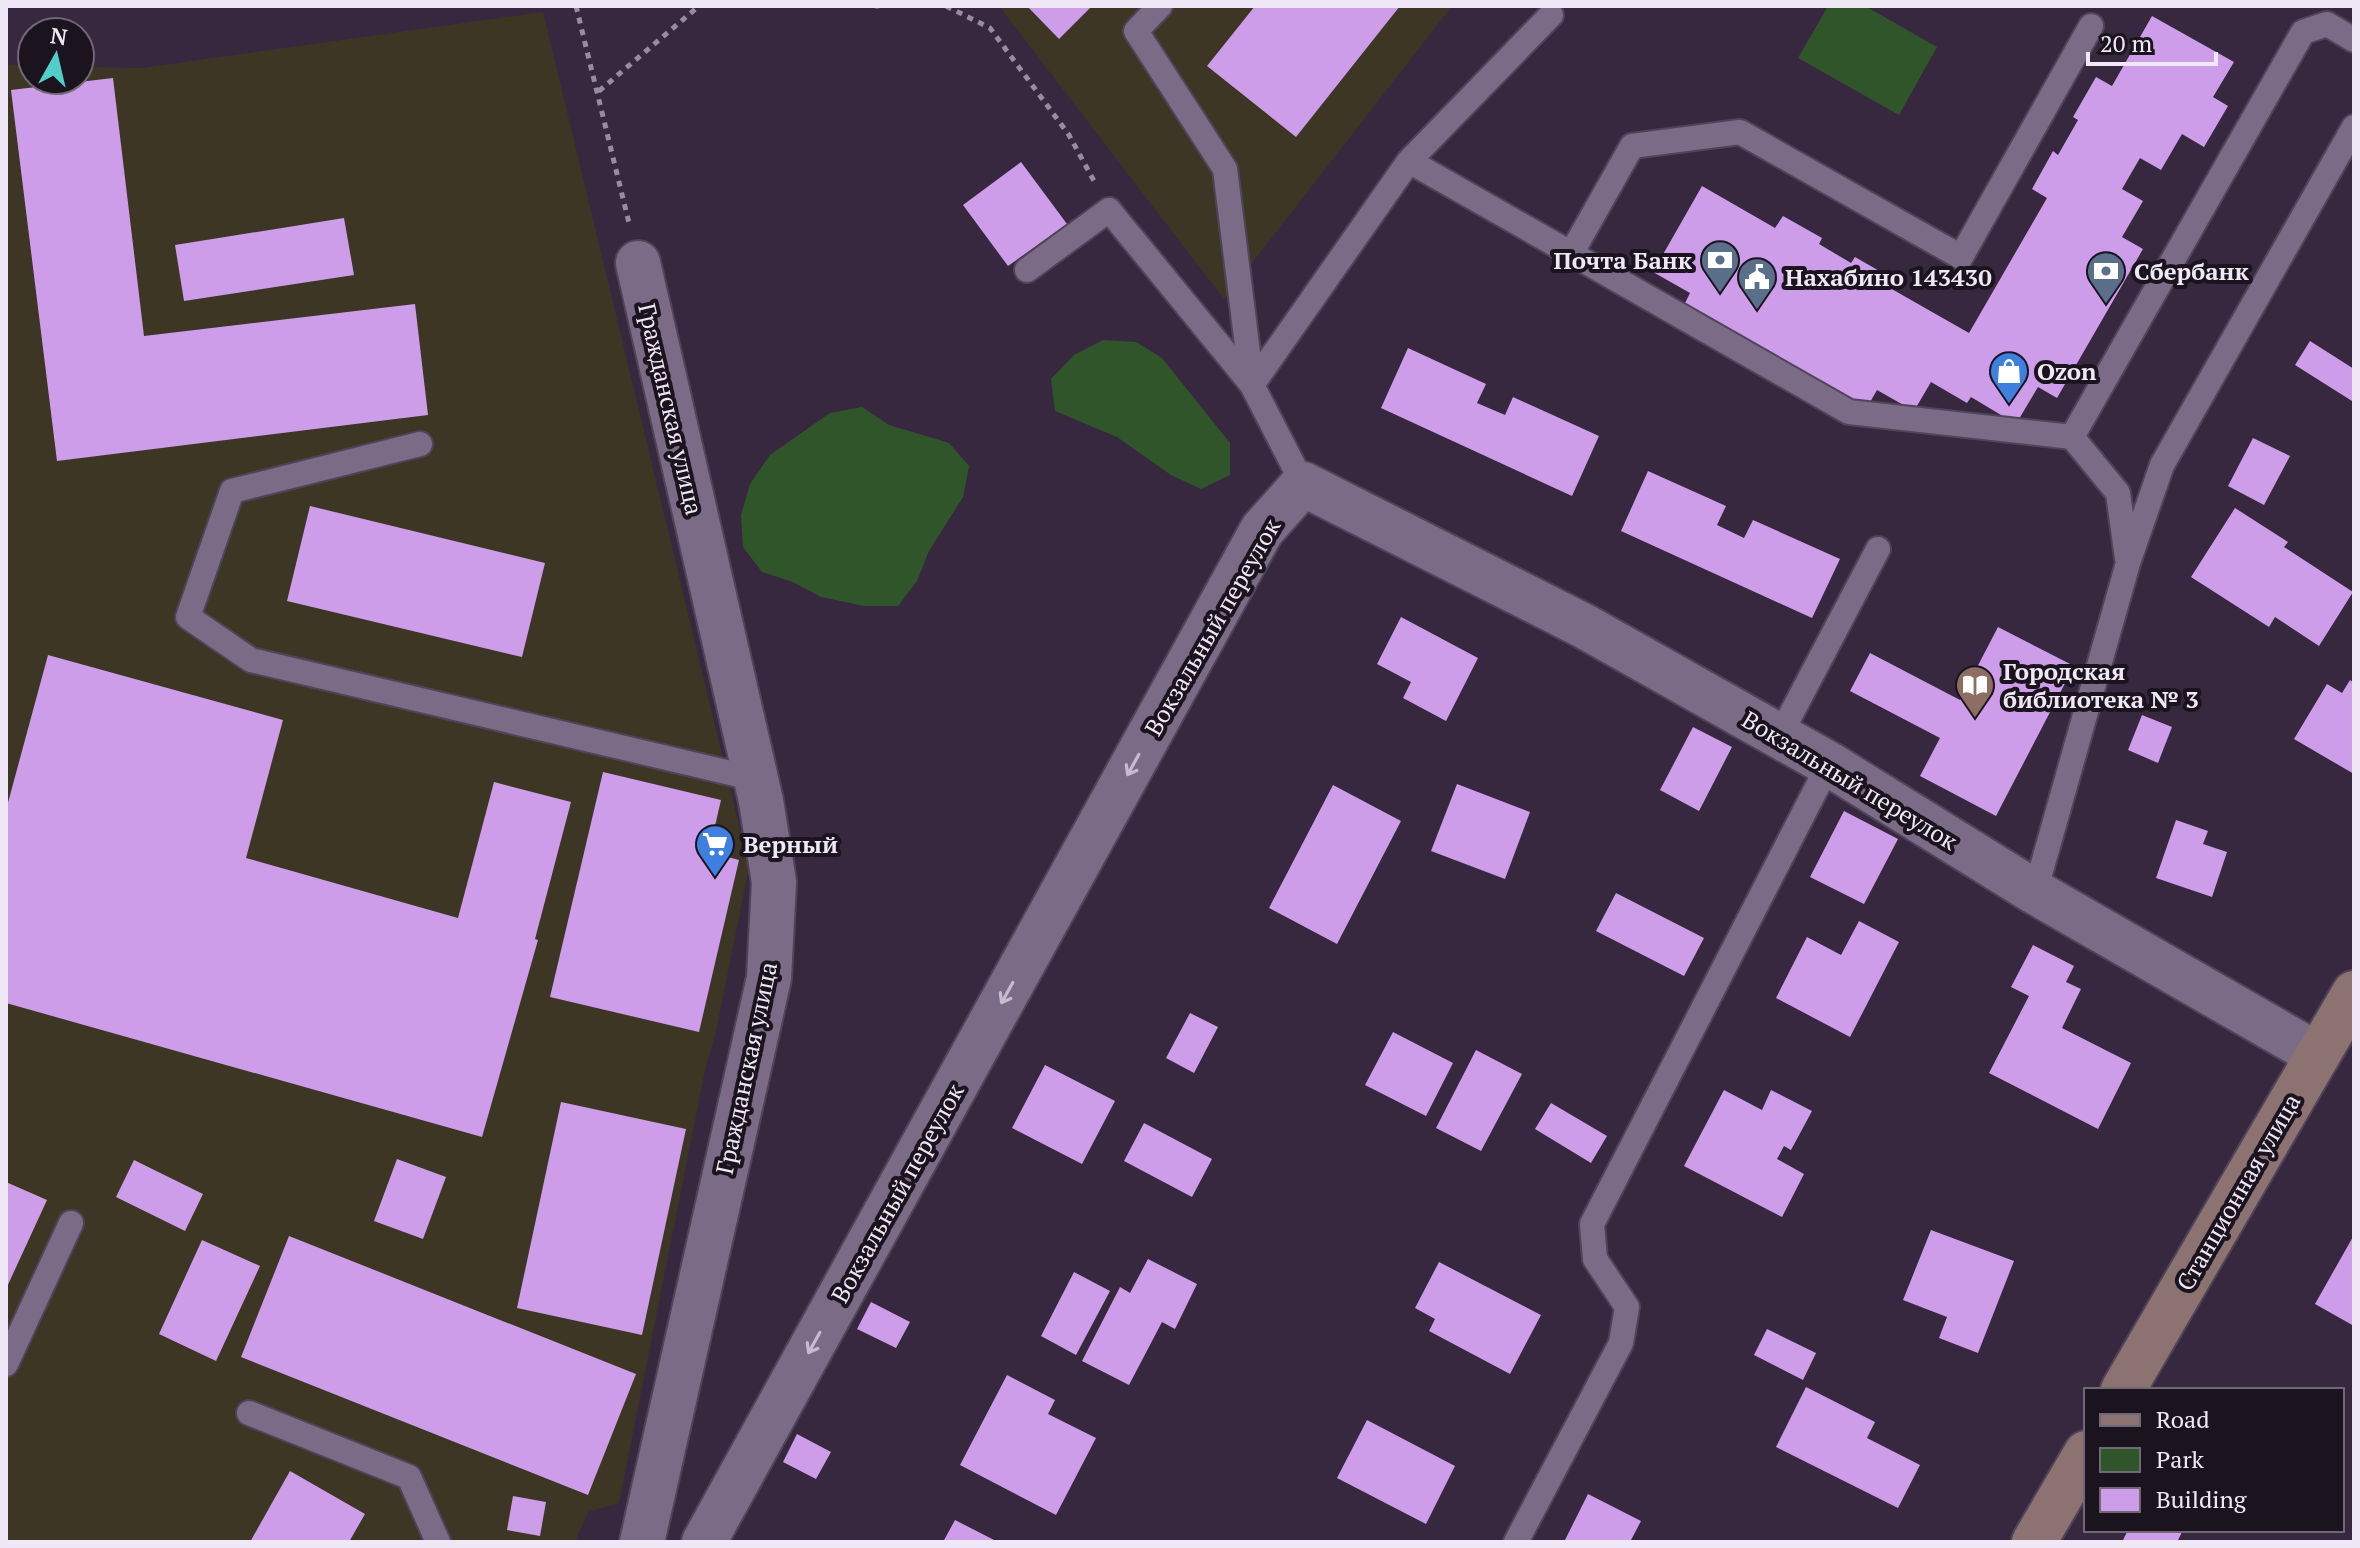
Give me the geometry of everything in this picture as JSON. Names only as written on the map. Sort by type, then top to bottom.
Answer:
[{"type":"main road","name":"Станционная улица","points":[[2124,1388],[2354,993]]},
{"type":"main road","points":[[2034,1542],[2084,1456]]},
{"type":"street","name":"Гражданская улица","points":[[638,263],[756,779],[774,882],[769,978],[642,1542]]},
{"type":"street","name":"Вокзальный переулок","points":[[704,1542],[1262,530],[1303,484],[1584,626],[1829,764],[2035,892],[2318,1055]]},
{"type":"lane","points":[[1160,6],[1136,31],[1225,169],[1252,385]]},
{"type":"lane","points":[[1252,385],[1409,161],[1551,15]]},
{"type":"lane","points":[[2072,437],[2303,32],[2327,24],[2354,40]]},
{"type":"lane","points":[[1571,254],[1632,146],[1740,132],[1961,257],[2091,26]]},
{"type":"lane","points":[[2035,892],[2128,563],[2162,465],[2354,127]]},
{"type":"lane","points":[[1409,161],[1849,412],[2072,437],[2118,493],[2128,563]]},
{"type":"lane","points":[[1027,270],[1109,210],[1252,385],[1303,484]]},
{"type":"lane","points":[[420,444],[232,491],[188,617],[251,660],[756,779]]},
{"type":"lane","points":[[1779,737],[1878,549]]},
{"type":"lane","points":[[1516,1542],[1621,1343],[1627,1307],[1595,1259],[1592,1224],[1829,764]]},
{"type":"lane","points":[[6,1364],[71,1223]]},
{"type":"lane","points":[[249,1413],[409,1477],[438,1542]]},
{"type":"path","points":[[576,6],[638,263]]},
{"type":"path","points":[[598,91],[699,6]]},
{"type":"path","points":[[946,6],[990,28],[1069,135],[1109,210]]},
{"type":"shaded area","points":[[999,6],[1452,6],[1224,299]]},
{"type":"shaded area","points":[[543,12],[749,867],[716,1031],[705,1070],[619,1503],[588,1512],[575,1542],[6,1542],[6,65],[16,65],[16,96],[96,96],[96,67],[142,68]]},
{"type":"green space","points":[[1828,6],[1865,6],[1937,47],[1899,115],[1798,58]]},
{"type":"green space","points":[[1103,340],[1136,342],[1162,358],[1230,443],[1230,475],[1201,489],[1171,475],[1117,437],[1055,411],[1051,379],[1074,355]]},
{"type":"green space","points":[[862,407],[889,425],[949,443],[969,466],[963,497],[929,551],[917,581],[898,606],[864,606],[821,597],[793,582],[762,572],[743,547],[741,515],[750,484],[770,455],[830,413]]},
{"type":"building","points":[[1027,6],[1092,6],[1059,39]]},
{"type":"building","points":[[1255,6],[1400,6],[1296,137],[1207,66]]},
{"type":"building","points":[[2152,16],[2234,62],[2213,97],[2228,106],[2204,147],[2182,134],[2161,170],[2140,158],[2122,189],[2143,201],[2122,237],[2143,249],[2057,398],[2038,387],[2016,424],[1971,397],[1967,403],[1931,382],[1914,411],[1877,390],[1865,411],[1683,307],[1690,293],[1653,272],[1702,186],[1775,228],[1783,216],[1822,238],[1819,244],[1851,263],[1855,257],[1895,280],[1890,288],[1969,333],[2047,198],[2032,189],[2053,151],[2058,155],[2078,120],[2073,117],[2096,77],[2112,86]]},
{"type":"building","points":[[113,78],[144,336],[415,304],[428,415],[57,461],[11,90],[16,89],[16,96],[96,96],[96,80]]},
{"type":"building","points":[[1021,162],[1067,224],[1008,266],[963,205]]},
{"type":"building","points":[[344,218],[354,275],[184,301],[175,245]]},
{"type":"building","points":[[2310,341],[2354,369],[2352,401],[2295,365]]},
{"type":"building","points":[[1408,348],[1486,384],[1477,403],[1505,415],[1513,397],[1599,436],[1572,496],[1381,408]]},
{"type":"building","points":[[2253,438],[2290,456],[2264,505],[2228,486]]},
{"type":"building","points":[[1648,471],[1726,506],[1717,525],[1744,538],[1753,520],[1840,559],[1812,618],[1621,531]]},
{"type":"building","points":[[310,506],[545,563],[522,657],[287,601]]},
{"type":"building","points":[[2235,508],[2288,542],[2284,547],[2353,592],[2319,646],[2275,617],[2269,627],[2191,577]]},
{"type":"building","points":[[1401,617],[1478,658],[1446,721],[1403,698],[1411,682],[1377,664]]},
{"type":"building","name":"Городская библиотека № 3","points":[[1998,627],[2074,666],[1996,816],[1920,776],[1940,738],[1850,691],[1870,653],[1960,700]]},
{"type":"building","points":[[48,655],[283,720],[246,858],[458,918],[494,782],[571,802],[535,939],[538,940],[482,1137],[6,1003],[6,810]]},
{"type":"building","points":[[2350,680],[2354,683],[2354,774],[2294,739],[2327,684],[2342,693]]},
{"type":"building","points":[[2142,715],[2172,727],[2158,763],[2128,750]]},
{"type":"building","points":[[1693,727],[1732,747],[1699,811],[1660,790]]},
{"type":"building","points":[[603,772],[721,800],[709,852],[739,860],[699,1032],[550,997]]},
{"type":"building","points":[[1457,784],[1530,812],[1505,879],[1431,851]]},
{"type":"building","points":[[1333,785],[1401,821],[1337,944],[1269,908]]},
{"type":"building","points":[[1844,811],[1898,839],[1864,904],[1810,877]]},
{"type":"building","points":[[2176,820],[2208,831],[2203,844],[2227,852],[2212,897],[2156,878]]},
{"type":"building","points":[[1616,893],[1704,938],[1684,976],[1596,931]]},
{"type":"building","points":[[1859,921],[1899,942],[1850,1037],[1776,998],[1807,937],[1841,955]]},
{"type":"building","points":[[2033,945],[2074,966],[2066,982],[2081,989],[2062,1028],[2131,1063],[2098,1129],[1989,1073],[2029,996],[2011,987]]},
{"type":"building","points":[[1190,1013],[1218,1027],[1194,1073],[1166,1058]]},
{"type":"building","points":[[1393,1032],[1453,1063],[1426,1116],[1365,1085]]},
{"type":"building","points":[[1476,1050],[1522,1074],[1481,1151],[1436,1128]]},
{"type":"building","points":[[1045,1065],[1115,1101],[1082,1164],[1012,1128]]},
{"type":"building","points":[[1724,1090],[1762,1110],[1771,1090],[1812,1111],[1791,1150],[1784,1146],[1777,1159],[1804,1174],[1782,1217],[1684,1166]]},
{"type":"building","points":[[561,1102],[686,1129],[642,1335],[517,1308]]},
{"type":"building","points":[[1551,1103],[1607,1136],[1591,1163],[1535,1129]]},
{"type":"building","points":[[1144,1123],[1212,1159],[1192,1197],[1124,1161]]},
{"type":"building","points":[[397,1159],[446,1177],[423,1239],[374,1221]]},
{"type":"building","points":[[134,1160],[203,1194],[185,1231],[116,1197]]},
{"type":"building","points":[[6,1182],[47,1200],[6,1289]]},
{"type":"building","points":[[1931,1230],[2014,1261],[1978,1353],[1939,1338],[1947,1317],[1903,1300]]},
{"type":"building","points":[[2354,1235],[2354,1326],[2315,1304]]},
{"type":"building","points":[[289,1236],[636,1374],[588,1495],[241,1357]]},
{"type":"building","points":[[202,1240],[260,1266],[216,1361],[159,1334]]},
{"type":"building","points":[[1148,1259],[1197,1284],[1175,1329],[1162,1322],[1129,1385],[1082,1361],[1120,1287],[1130,1293]]},
{"type":"building","points":[[1439,1262],[1541,1315],[1510,1374],[1429,1331],[1435,1319],[1415,1308]]},
{"type":"building","points":[[1074,1272],[1110,1291],[1076,1355],[1041,1336]]},
{"type":"building","points":[[871,1302],[910,1322],[896,1348],[857,1329]]},
{"type":"building","points":[[1767,1329],[1816,1353],[1803,1380],[1754,1355]]},
{"type":"building","points":[[1007,1375],[1055,1400],[1048,1414],[1096,1438],[1056,1515],[960,1465]]},
{"type":"building","points":[[1806,1387],[1875,1422],[1867,1438],[1920,1465],[1898,1508],[1776,1447]]},
{"type":"building","points":[[1367,1420],[1455,1466],[1426,1524],[1337,1478]]},
{"type":"building","points":[[797,1434],[831,1452],[816,1479],[783,1462]]},
{"type":"building","points":[[290,1471],[365,1514],[349,1542],[250,1542]]},
{"type":"building","points":[[1588,1494],[1641,1521],[1630,1542],[1564,1542]]},
{"type":"building","points":[[513,1496],[546,1502],[540,1536],[507,1530]]},
{"type":"building","points":[[955,1520],[998,1542],[943,1542]]},
{"type":"building","points":[[2127,1532],[2182,1532],[2177,1542],[2122,1542]]},
{"type":"place","name":"Почта Банк","points":[[1720,294]]},
{"type":"place","name":"Сбербанк","points":[[2106,305]]},
{"type":"place","name":"Нахабино 143430","points":[[1757,311]]},
{"type":"place","name":"Ozon","points":[[2009,405]]},
{"type":"place","name":"Городская библиотека № 3","points":[[1975,719]]},
{"type":"place","name":"Верный","points":[[715,878]]}]
